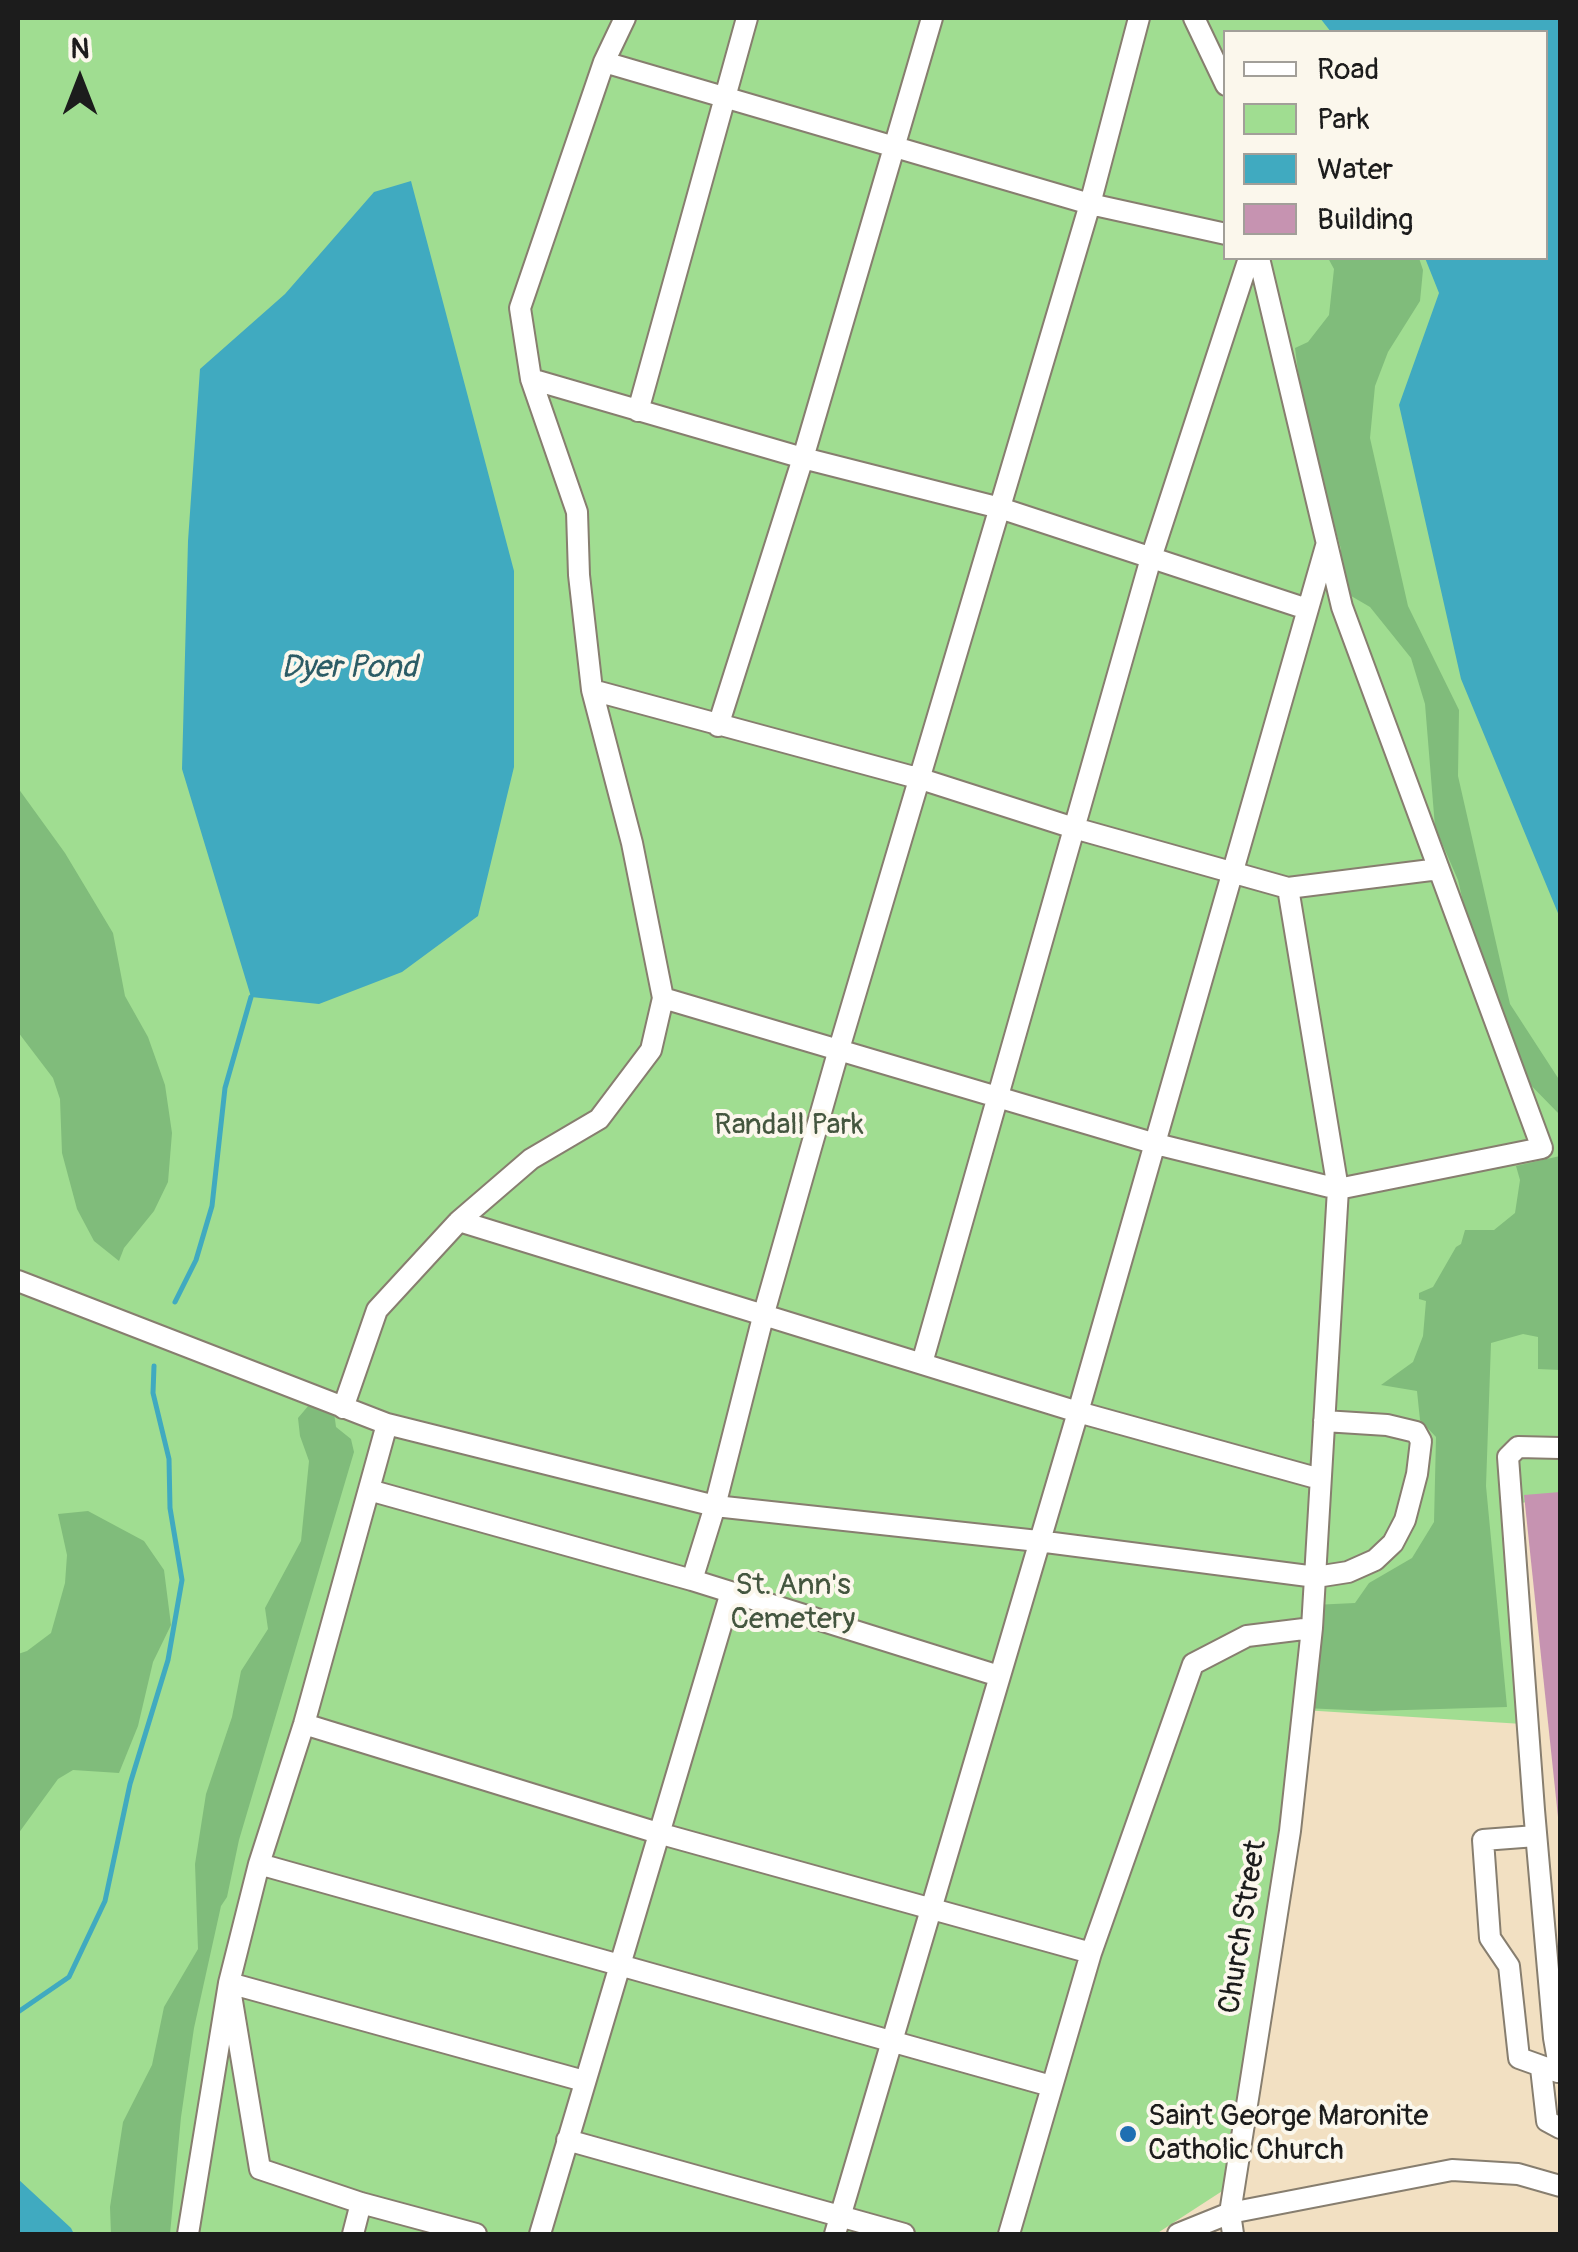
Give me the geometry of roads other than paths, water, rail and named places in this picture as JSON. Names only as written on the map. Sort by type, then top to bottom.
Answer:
[{"type":"street","points":[[344,1408],[377,1310],[459,1221],[531,1158],[599,1119],[652,1050],[663,998],[632,842],[592,690],[576,512],[531,380],[520,308],[604,62],[626,18]]},
{"type":"street","points":[[638,410],[747,18]]},
{"type":"street","points":[[718,726],[803,458],[932,18]]},
{"type":"street","points":[[692,1580],[839,1049],[1090,204],[1138,18]]},
{"type":"street","points":[[1194,18],[1223,79]]},
{"type":"street","points":[[604,62],[1090,204],[1223,233]]},
{"type":"street","points":[[922,1363],[1151,558],[1248,260]]},
{"type":"street","points":[[663,998],[1156,1144],[1338,1189],[1542,1148],[1342,607],[1258,260]]},
{"type":"street","points":[[531,380],[803,458],[1000,508],[1307,609]]},
{"type":"street","points":[[838,2226],[1156,1144],[1327,543]]},
{"type":"street","points":[[592,690],[921,779],[1074,828],[1288,888],[1439,869]]},
{"type":"street","name":"Church Street","points":[[1233,2234],[1230,2213],[1290,1831],[1312,1628],[1338,1189],[1288,888]]},
{"type":"street","points":[[459,1221],[1078,1412],[1320,1479]]},
{"type":"street","points":[[18,1281],[387,1424],[715,1506],[1038,1541],[1316,1577],[1348,1572],[1376,1560],[1393,1543],[1409,1505],[1421,1440],[1416,1432],[1387,1425],[1324,1421]]},
{"type":"street","points":[[188,2234],[229,1983],[259,1864],[304,1724],[387,1424]]},
{"type":"street","points":[[1560,1448],[1518,1448],[1508,1457],[1553,2071],[1547,2121],[1560,2128]]},
{"type":"street","points":[[369,1490],[692,1580],[1000,1676]]},
{"type":"street","points":[[540,2234],[731,1592]]},
{"type":"street","points":[[1009,2234],[1091,1953],[1192,1664],[1247,1636],[1312,1628]]},
{"type":"street","points":[[304,1724],[658,1833],[1091,1953]]},
{"type":"street","points":[[1536,1836],[1483,1840],[1490,1938],[1509,1966],[1519,2058],[1553,2071]]},
{"type":"street","points":[[259,1864],[1051,2086]]},
{"type":"street","points":[[229,1983],[584,2081]]},
{"type":"street","points":[[229,1983],[260,2169],[361,2203],[476,2234]]},
{"type":"street","points":[[567,2140],[838,2226],[904,2234]]},
{"type":"street","points":[[1178,2234],[1230,2213],[1452,2170],[1518,2174],[1560,2186]]},
{"type":"street","points":[[353,2234],[361,2203]]},
{"type":"water","points":[[1320,18],[1560,18],[1560,918],[1461,679],[1399,405],[1439,293],[1426,260],[1548,260],[1548,30],[1329,30]]},
{"type":"water","name":"Dyer Pond","points":[[411,181],[514,571],[514,767],[478,916],[402,972],[319,1004],[251,997],[182,769],[188,541],[200,369],[285,294],[374,192]]},
{"type":"water","points":[[18,2179],[71,2228],[74,2234],[18,2234]]},
{"type":"waterway","points":[[175,1302],[196,1260],[212,1206],[225,1088],[251,997]]},
{"type":"waterway","points":[[18,2012],[69,1977],[105,1901],[130,1784],[168,1660],[182,1580],[170,1508],[169,1459],[153,1393],[154,1366]]},
{"type":"place","name":"Saint George Maronite Catholic Church","points":[[1128,2134]]},
{"type":"park label","name":"Randall Park","points":[[789,1126]]},
{"type":"park label","name":"St. Ann's Cemetery","points":[[793,1603]]}]
